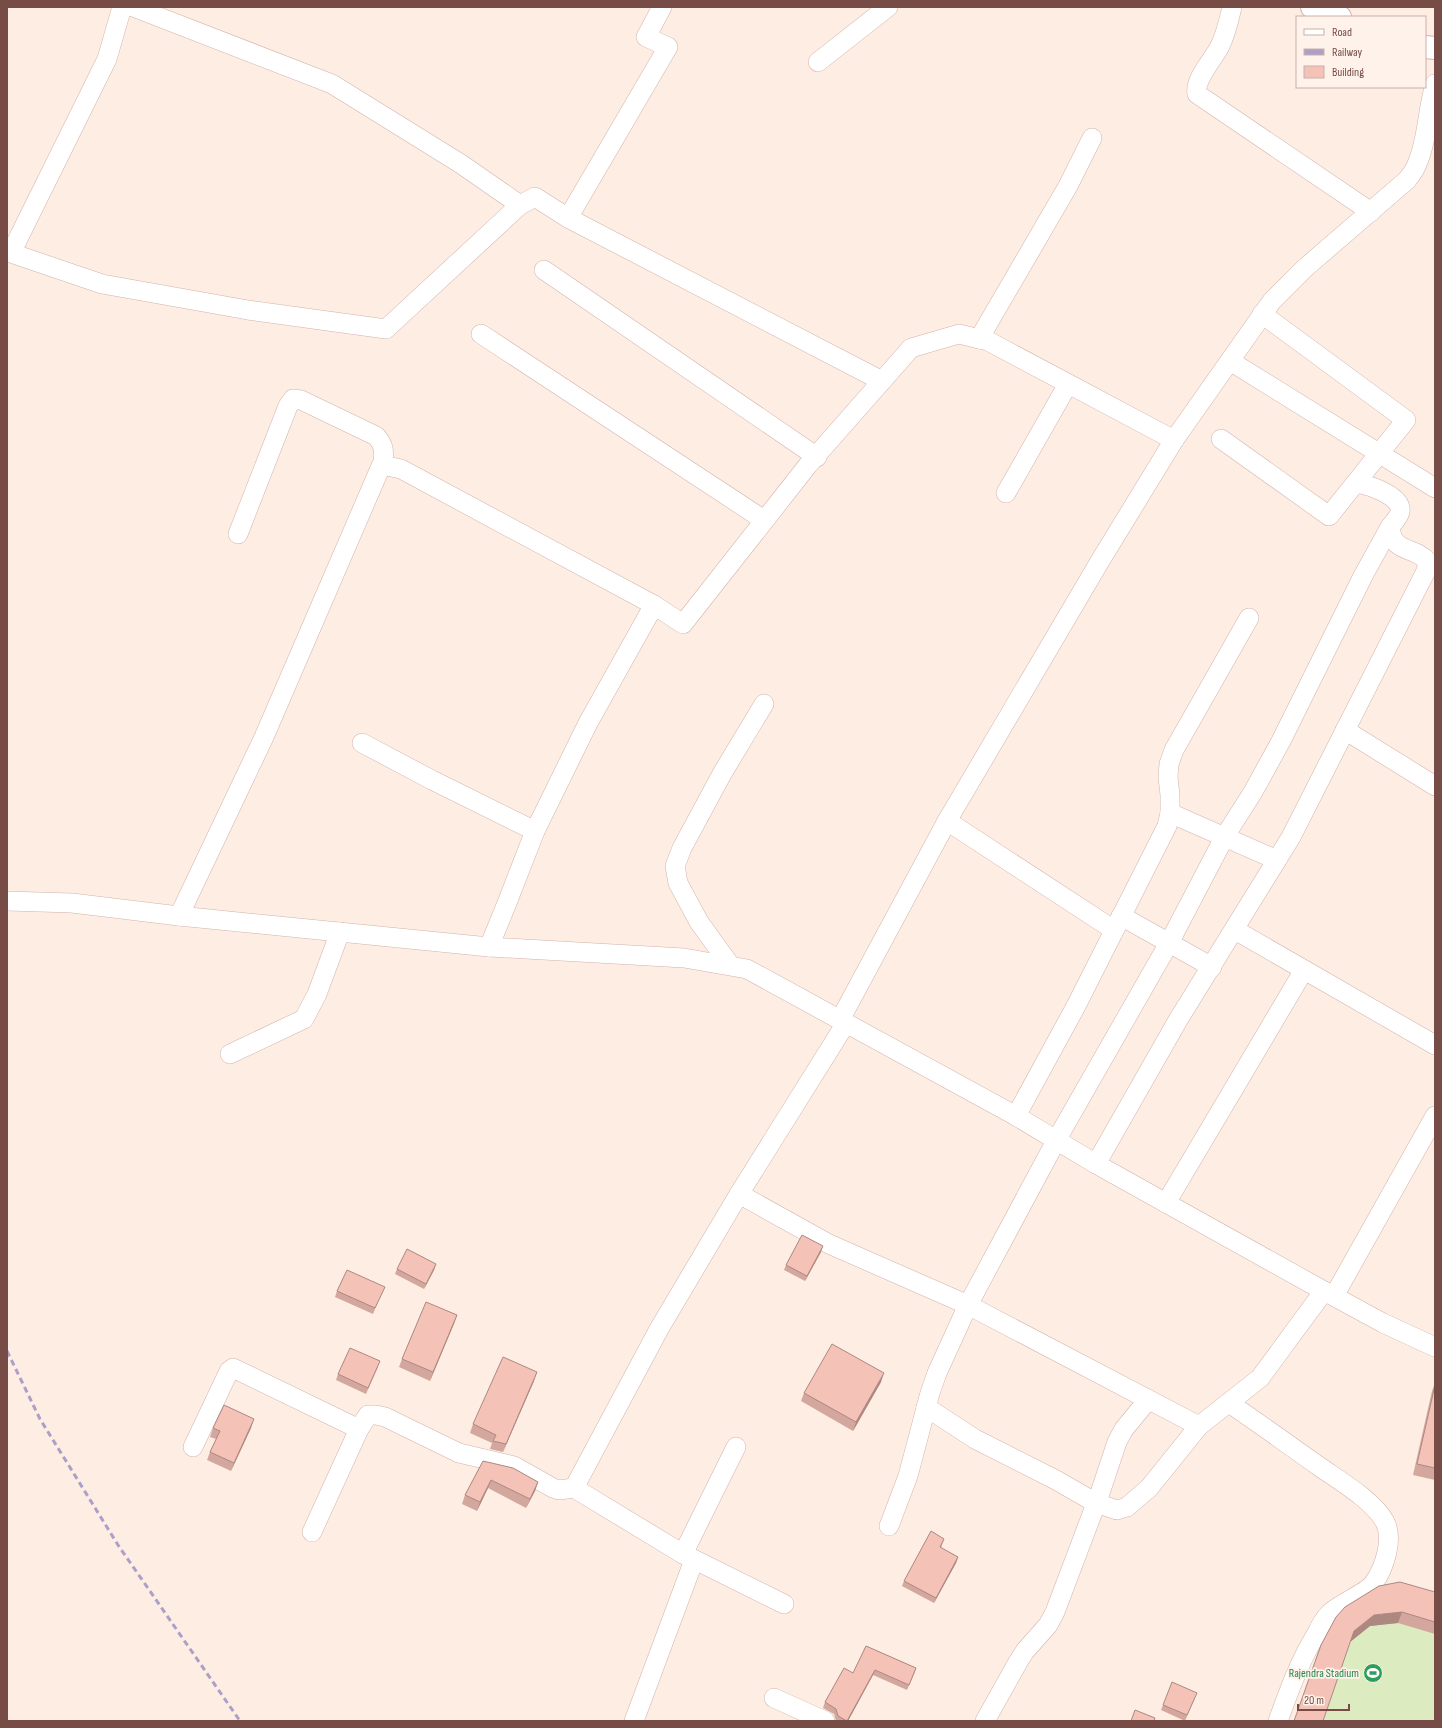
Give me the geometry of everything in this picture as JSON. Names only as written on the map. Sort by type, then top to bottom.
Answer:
[{"type":"street","points":[[122,7],[108,60],[9,252],[102,284],[248,310],[386,330],[520,205],[535,197],[568,218],[882,381]]},
{"type":"street","points":[[132,7],[332,84],[461,164],[520,205]]},
{"type":"street","points":[[568,218],[668,47],[646,37],[662,7]]},
{"type":"street","points":[[1232,7],[1227,28],[1220,46],[1198,81],[1196,88],[1197,94],[1371,212]]},
{"type":"street","points":[[1312,7],[1337,16]]},
{"type":"street","points":[[818,62],[884,8]]},
{"type":"street","points":[[574,1488],[659,1329],[843,1022],[947,821],[1100,561],[1174,440],[1262,314],[1295,278],[1407,180],[1417,165],[1423,149],[1434,92]]},
{"type":"street","points":[[978,339],[1068,186],[1092,138]]},
{"type":"street","points":[[544,270],[816,457]]},
{"type":"street","points":[[1221,439],[1330,516],[1406,420],[1262,314]]},
{"type":"street","points":[[481,334],[764,520]]},
{"type":"street","points":[[384,465],[401,469],[654,606],[683,624],[764,520],[816,457],[911,348],[959,334],[988,341],[1174,440]]},
{"type":"street","points":[[1230,361],[1435,488]]},
{"type":"street","points":[[1006,493],[1068,384]]},
{"type":"street","points":[[179,916],[264,738],[379,469],[384,465],[385,449],[382,443],[376,436],[301,400],[293,399],[288,406],[238,534]]},
{"type":"street","points":[[889,1526],[908,1476],[926,1407],[937,1373],[968,1305],[1057,1139],[1169,943],[1225,836],[1253,792],[1363,576],[1390,527],[1400,513],[1400,505],[1395,499],[1375,488],[1356,483]]},
{"type":"street","points":[[1096,1164],[1178,1020],[1235,930],[1299,822],[1426,571],[1428,562],[1423,556],[1394,542],[1391,537],[1390,527]]},
{"type":"street","points":[[489,947],[535,831],[588,723],[654,606]]},
{"type":"street","points":[[1016,1116],[1076,1006],[1167,826],[1170,813],[1168,777],[1169,764],[1174,750],[1249,618]]},
{"type":"street","points":[[730,965],[696,916],[678,884],[675,866],[682,848],[723,772],[764,704]]},
{"type":"street","points":[[1345,730],[1435,786]]},
{"type":"street","points":[[362,743],[432,780],[535,831]]},
{"type":"street","points":[[1170,813],[1277,860]]},
{"type":"street","points":[[947,821],[1118,923],[1169,943],[1212,967]]},
{"type":"street","points":[[7,901],[72,903],[179,916],[489,947],[684,958],[747,969],[1016,1116],[1057,1139],[1096,1164],[1329,1293],[1384,1323],[1435,1347]]},
{"type":"street","points":[[1235,930],[1435,1045]]},
{"type":"street","points":[[230,1054],[304,1019],[317,994],[340,932]]},
{"type":"street","points":[[1166,1202],[1304,970]]},
{"type":"street","points":[[926,1407],[975,1439],[1056,1480],[1096,1503],[1117,1510],[1127,1507],[1136,1501],[1149,1488],[1199,1426],[1260,1378],[1329,1293],[1435,1116]]},
{"type":"street","points":[[739,1194],[829,1244],[968,1305],[1199,1426]]},
{"type":"street","points":[[193,1447],[229,1371],[233,1368],[359,1429]]},
{"type":"street","points":[[986,1721],[1025,1651],[1040,1635],[1052,1618],[1096,1503],[1117,1442],[1124,1429],[1148,1400]]},
{"type":"street","points":[[1229,1403],[1366,1500],[1385,1522],[1388,1537],[1388,1548],[1384,1562],[1372,1586],[1329,1613],[1320,1626],[1307,1649],[1278,1721]]},
{"type":"street","points":[[312,1532],[359,1429],[368,1416],[376,1415],[385,1417],[459,1453],[514,1466],[553,1488],[559,1490],[574,1488],[689,1557],[784,1604]]},
{"type":"street","points":[[634,1721],[689,1557],[736,1447]]},
{"type":"street","points":[[774,1698],[825,1721]]},
{"type":"green space","name":"Rajendra Stadium","points":[[1435,1604],[1435,1721],[1294,1721],[1328,1624]]},
{"type":"building","points":[[802,1235],[823,1246],[807,1276],[786,1265]]},
{"type":"building","points":[[407,1249],[436,1264],[426,1284],[397,1269]]},
{"type":"building","points":[[347,1270],[385,1287],[375,1308],[337,1291]]},
{"type":"building","points":[[426,1302],[457,1315],[433,1372],[402,1359]]},
{"type":"building","points":[[832,1344],[884,1373],[856,1422],[804,1393]]},
{"type":"building","points":[[350,1348],[380,1361],[368,1388],[338,1374]]},
{"type":"building","points":[[503,1357],[537,1372],[506,1444],[493,1441],[496,1435],[473,1424]]},
{"type":"building","points":[[1435,1385],[1435,1468],[1417,1464]]},
{"type":"building","points":[[224,1405],[254,1419],[234,1463],[210,1452],[220,1431],[213,1428]]},
{"type":"building","points":[[483,1461],[513,1468],[538,1482],[530,1499],[491,1480],[480,1502],[465,1495]]},
{"type":"building","points":[[931,1531],[944,1539],[940,1547],[958,1557],[936,1598],[904,1581]]},
{"type":"building","points":[[1400,1582],[1435,1592],[1435,1622],[1402,1612],[1374,1615],[1354,1631],[1323,1721],[1294,1721],[1321,1645],[1336,1617],[1345,1607],[1379,1586]]},
{"type":"building","points":[[866,1646],[916,1668],[909,1685],[875,1670],[847,1721],[838,1716],[836,1709],[825,1702],[844,1668],[853,1673]]},
{"type":"building","points":[[1172,1682],[1197,1693],[1187,1715],[1163,1705]]},
{"type":"building","points":[[1135,1710],[1155,1718],[1154,1721],[1131,1721]]},
{"type":"railway","points":[[7,1351],[40,1419],[118,1545],[240,1721]]},
{"type":"place","name":"Rajendra Stadium","points":[[1373,1673]]}]
